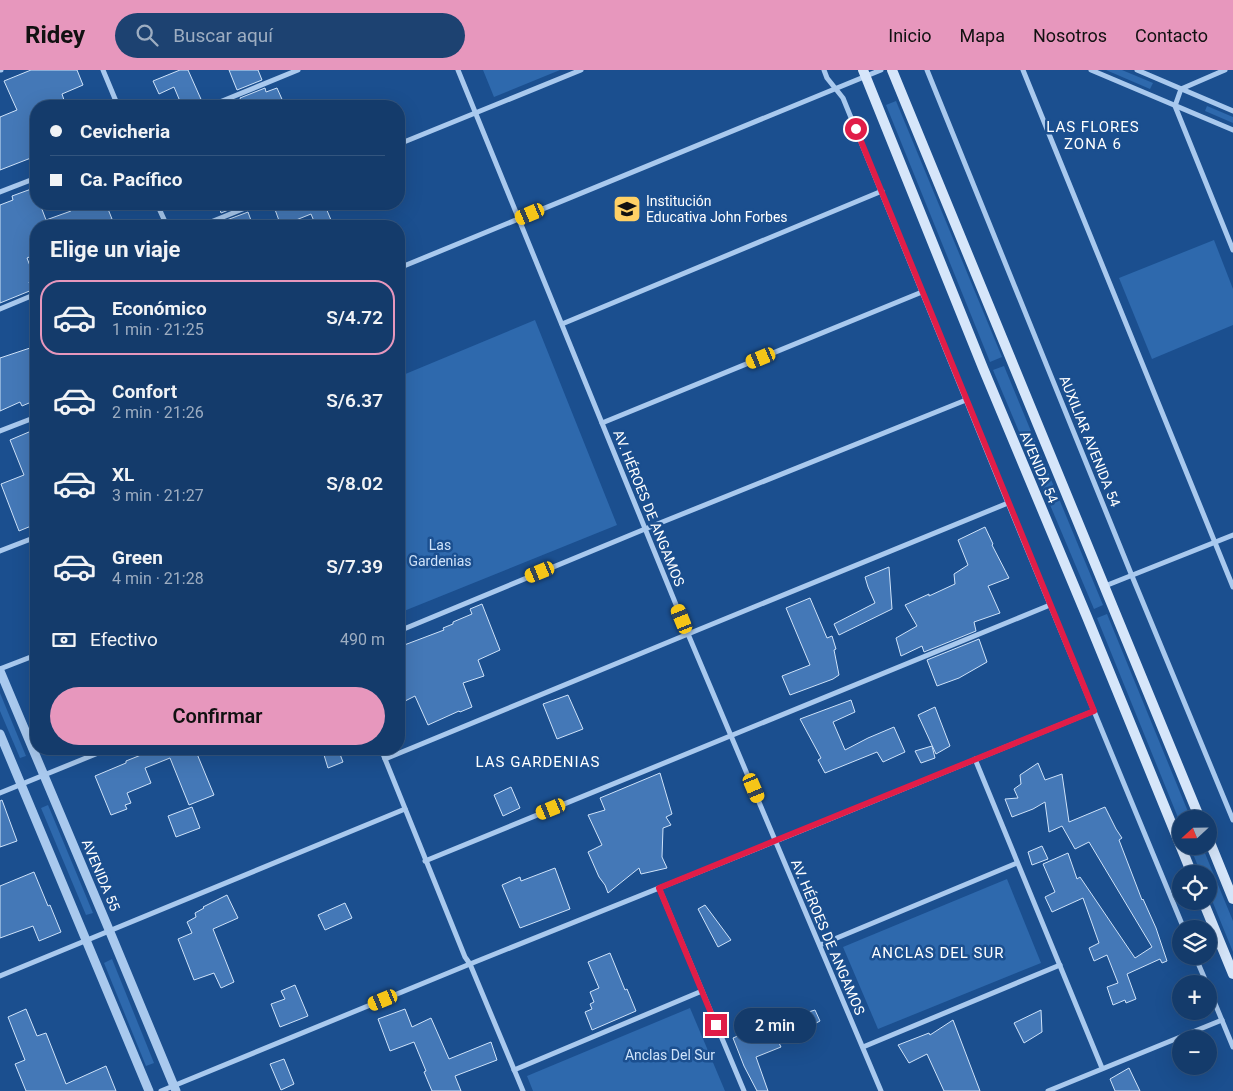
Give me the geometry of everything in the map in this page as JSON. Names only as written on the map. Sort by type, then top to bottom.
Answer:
[{"type":"main road","name":"AVENIDA 54","points":[[892,70],[1196,810]]},
{"type":"main road","name":"AVENIDA 54","points":[[864,73],[983,368],[1188,865]]},
{"type":"main road","points":[[1215,855],[1233,899]]},
{"type":"main road","points":[[1207,910],[1233,974]]},
{"type":"street","points":[[104,70],[116,100]]},
{"type":"street","points":[[225,100],[298,70]]},
{"type":"street","name":"AV. HÉROES DE ANGAMOS","points":[[458,70],[688,634],[880,1091]]},
{"type":"street","points":[[405,142],[581,70]]},
{"type":"street","points":[[824,70],[827,78],[843,98],[882,191],[1008,503],[1180,920]]},
{"type":"street","points":[[405,266],[836,89],[864,73],[881,70]]},
{"type":"street","name":"AUXILIAR AVENIDA 54","points":[[927,70],[1233,820]]},
{"type":"street","points":[[1023,70],[1233,587]]},
{"type":"street","points":[[1091,70],[1233,130]]},
{"type":"street","points":[[1137,70],[1233,111]]},
{"type":"street","points":[[1225,70],[1181,89],[1175,106],[1233,250]]},
{"type":"street","points":[[0,192],[30,180]]},
{"type":"street","points":[[562,324],[882,191]]},
{"type":"street","points":[[216,220],[240,210]]},
{"type":"street","points":[[602,423],[922,292]]},
{"type":"street","points":[[0,309],[30,296]]},
{"type":"street","points":[[405,628],[966,400]]},
{"type":"street","points":[[0,432],[30,420]]},
{"type":"street","points":[[405,751],[1008,503]]},
{"type":"street","points":[[1105,586],[1233,535]]},
{"type":"street","points":[[0,551],[30,539]]},
{"type":"street","points":[[425,861],[1050,605]]},
{"type":"street","points":[[0,670],[30,658]]},
{"type":"street","name":"AVENIDA 55","points":[[0,670],[30,742]]},
{"type":"street","points":[[161,1091],[175,1088],[470,964],[1094,711]]},
{"type":"street","points":[[0,734],[149,1091]]},
{"type":"street","name":"AVENIDA 55","points":[[36,755],[175,1088]]},
{"type":"street","points":[[0,793],[93,755]]},
{"type":"street","points":[[383,755],[425,861],[523,1091]]},
{"type":"street","points":[[385,759],[395,755]]},
{"type":"street","points":[[975,760],[1102,1068]]},
{"type":"street","points":[[0,976],[405,809]]},
{"type":"street","points":[[820,945],[1017,863]]},
{"type":"street","points":[[659,888],[744,1091]]},
{"type":"street","points":[[863,1047],[1060,965]]},
{"type":"street","points":[[514,1070],[702,991]]},
{"type":"street","points":[[1217,1008],[1233,1047]]},
{"type":"street","points":[[1048,1091],[1222,1020]]},
{"type":"green space","points":[[483,70],[560,70],[494,97]]},
{"type":"green space","points":[[1106,70],[1122,70],[1153,83],[1150,89]]},
{"type":"green space","points":[[896,101],[1002,357],[990,362],[886,105]]},
{"type":"green space","points":[[1207,106],[1233,117],[1233,123],[1205,111]]},
{"type":"green space","points":[[1214,240],[1233,289],[1233,325],[1152,359],[1119,278]]},
{"type":"green space","name":"Las Gardenias","points":[[535,320],[617,525],[405,611],[405,374]]},
{"type":"green space","points":[[1004,366],[1103,605],[1094,609],[993,370]]},
{"type":"green space","points":[[1107,614],[1187,810],[1175,810],[1097,618]]},
{"type":"green space","points":[[0,693],[26,756],[20,758],[0,711]]},
{"type":"green space","points":[[48,805],[93,913],[86,915],[41,808]]},
{"type":"green space","points":[[1194,855],[1206,855],[1210,865],[1197,865]]},
{"type":"green space","points":[[1007,879],[1041,963],[878,1029],[843,947]]},
{"type":"green space","points":[[1217,882],[1233,921],[1233,952],[1216,910]]},
{"type":"green space","points":[[112,959],[154,1063],[146,1066],[104,963]]},
{"type":"green space","name":"Anclas Del Sur","points":[[690,1008],[725,1091],[533,1091],[527,1076]]},
{"type":"building","points":[[31,70],[77,70],[83,85],[62,94],[64,100],[30,100],[30,158],[0,170],[0,117],[17,110],[4,81]]},
{"type":"building","points":[[180,70],[188,70],[201,100],[179,100],[174,87],[159,94],[153,81]]},
{"type":"building","points":[[229,70],[258,70],[262,80],[237,90]]},
{"type":"building","points":[[265,88],[266,92],[277,88],[282,100],[240,100],[240,98]]},
{"type":"building","points":[[30,189],[30,210],[42,210],[46,220],[30,220],[30,257],[27,258],[30,266],[30,291],[0,303],[0,205],[13,200],[12,196]]},
{"type":"building","points":[[71,210],[108,210],[112,219],[46,220]]},
{"type":"building","points":[[275,210],[327,210],[331,220],[314,220],[311,214],[296,220],[279,220]]},
{"type":"building","points":[[248,212],[251,220],[227,220]]},
{"type":"building","points":[[30,348],[30,403],[22,406],[20,402],[0,411],[0,358]]},
{"type":"building","points":[[30,432],[30,526],[19,531],[1,484],[24,475],[10,440]]},
{"type":"building","points":[[985,527],[1009,578],[988,586],[1000,613],[974,622],[976,631],[924,652],[922,646],[901,656],[896,638],[917,626],[905,605],[955,584],[954,574],[968,565],[958,540]]},
{"type":"building","points":[[889,567],[892,609],[839,635],[834,624],[875,603],[865,577]]},
{"type":"building","points":[[810,598],[827,638],[832,636],[836,649],[834,650],[839,675],[790,695],[782,676],[810,665],[786,608]]},
{"type":"building","points":[[482,604],[500,650],[478,660],[484,676],[463,683],[472,707],[428,725],[415,696],[405,701],[405,645],[444,630],[443,628],[453,624],[453,622],[472,614],[470,609]]},
{"type":"building","points":[[979,639],[987,662],[959,678],[937,686],[927,660]]},
{"type":"building","points":[[568,695],[583,729],[557,739],[543,704]]},
{"type":"building","points":[[851,700],[855,712],[833,722],[845,750],[894,727],[905,752],[883,762],[877,752],[825,773],[818,760],[821,758],[800,719]]},
{"type":"building","points":[[935,707],[950,746],[936,754],[918,715]]},
{"type":"building","points":[[932,746],[935,758],[921,763],[915,751]]},
{"type":"building","points":[[141,755],[197,755],[214,795],[189,805],[170,758],[145,768],[151,783],[127,793],[131,803],[125,805],[127,809],[111,815],[95,776],[126,763],[126,761]]},
{"type":"building","points":[[324,755],[340,755],[343,762],[328,768]]},
{"type":"building","points":[[1038,763],[1045,780],[1062,774],[1069,822],[1105,807],[1122,838],[1119,840],[1142,900],[1156,928],[1167,961],[1162,963],[1160,959],[1127,974],[1136,999],[1126,1003],[1125,1000],[1113,1005],[1107,987],[1118,983],[1107,955],[1094,961],[1089,948],[1099,943],[1083,898],[1052,912],[1045,897],[1055,892],[1043,864],[1068,853],[1077,879],[1080,877],[1135,958],[1152,947],[1089,842],[1075,849],[1062,826],[1049,832],[1045,802],[1012,817],[1005,799],[1018,798],[1014,789],[1021,784],[1020,775]]},
{"type":"building","points":[[660,773],[672,814],[666,817],[671,825],[663,828],[662,857],[667,868],[641,874],[639,868],[608,893],[588,852],[602,845],[588,815],[605,810],[600,798]]},
{"type":"building","points":[[511,787],[520,808],[503,816],[494,795]]},
{"type":"building","points":[[2,800],[17,841],[0,847],[0,801]]},
{"type":"building","points":[[192,807],[200,828],[176,837],[168,816]]},
{"type":"building","points":[[1042,846],[1048,859],[1032,865],[1028,852]]},
{"type":"building","points":[[555,868],[570,909],[520,928],[502,885],[520,877],[521,881]]},
{"type":"building","points":[[34,872],[61,932],[39,941],[33,926],[0,938],[0,886]]},
{"type":"building","points":[[227,895],[238,918],[213,929],[234,982],[221,988],[214,973],[194,980],[178,939],[192,933],[187,922],[196,917],[195,913]]},
{"type":"building","points":[[345,903],[352,918],[325,930],[318,915]]},
{"type":"building","points":[[705,905],[731,940],[718,947],[698,909]]},
{"type":"building","points":[[610,953],[636,1011],[592,1030],[585,1012],[592,1009],[590,1004],[594,1002],[590,992],[599,988],[588,962]]},
{"type":"building","points":[[295,985],[308,1016],[280,1027],[271,1004],[285,999],[281,991]]},
{"type":"building","points":[[26,1009],[37,1036],[46,1033],[66,1084],[106,1066],[116,1091],[26,1091],[15,1064],[25,1060],[8,1017]]},
{"type":"building","points":[[405,1009],[412,1027],[431,1018],[449,1059],[491,1042],[497,1060],[455,1076],[461,1091],[432,1091],[414,1042],[390,1051],[378,1019]]},
{"type":"building","points":[[815,1010],[820,1021],[789,1037],[777,1039],[781,1047],[756,1057],[768,1091],[757,1091],[744,1066],[733,1038],[778,1019],[779,1021]]},
{"type":"building","points":[[1041,1010],[1042,1032],[1024,1043],[1014,1023]]},
{"type":"building","points":[[953,1020],[980,1091],[944,1091],[927,1054],[909,1063],[898,1045],[929,1033],[930,1035]]},
{"type":"building","points":[[284,1059],[294,1084],[281,1090],[270,1064]]},
{"type":"building","points":[[1129,1068],[1140,1091],[1115,1091],[1110,1079]]},
{"type":"place","name":"Institución Educativa John Forbes","points":[[627,209]]},
{"type":"district","name":"LAS FLORES ZONA 6","points":[[1093,136]]},
{"type":"district","name":"LAS GARDENIAS","points":[[538,762]]},
{"type":"district","name":"ANCLAS DEL SUR","points":[[938,953]]},
{"type":"route","points":[[716,1025],[659,888],[1094,711],[856,129]]}]
